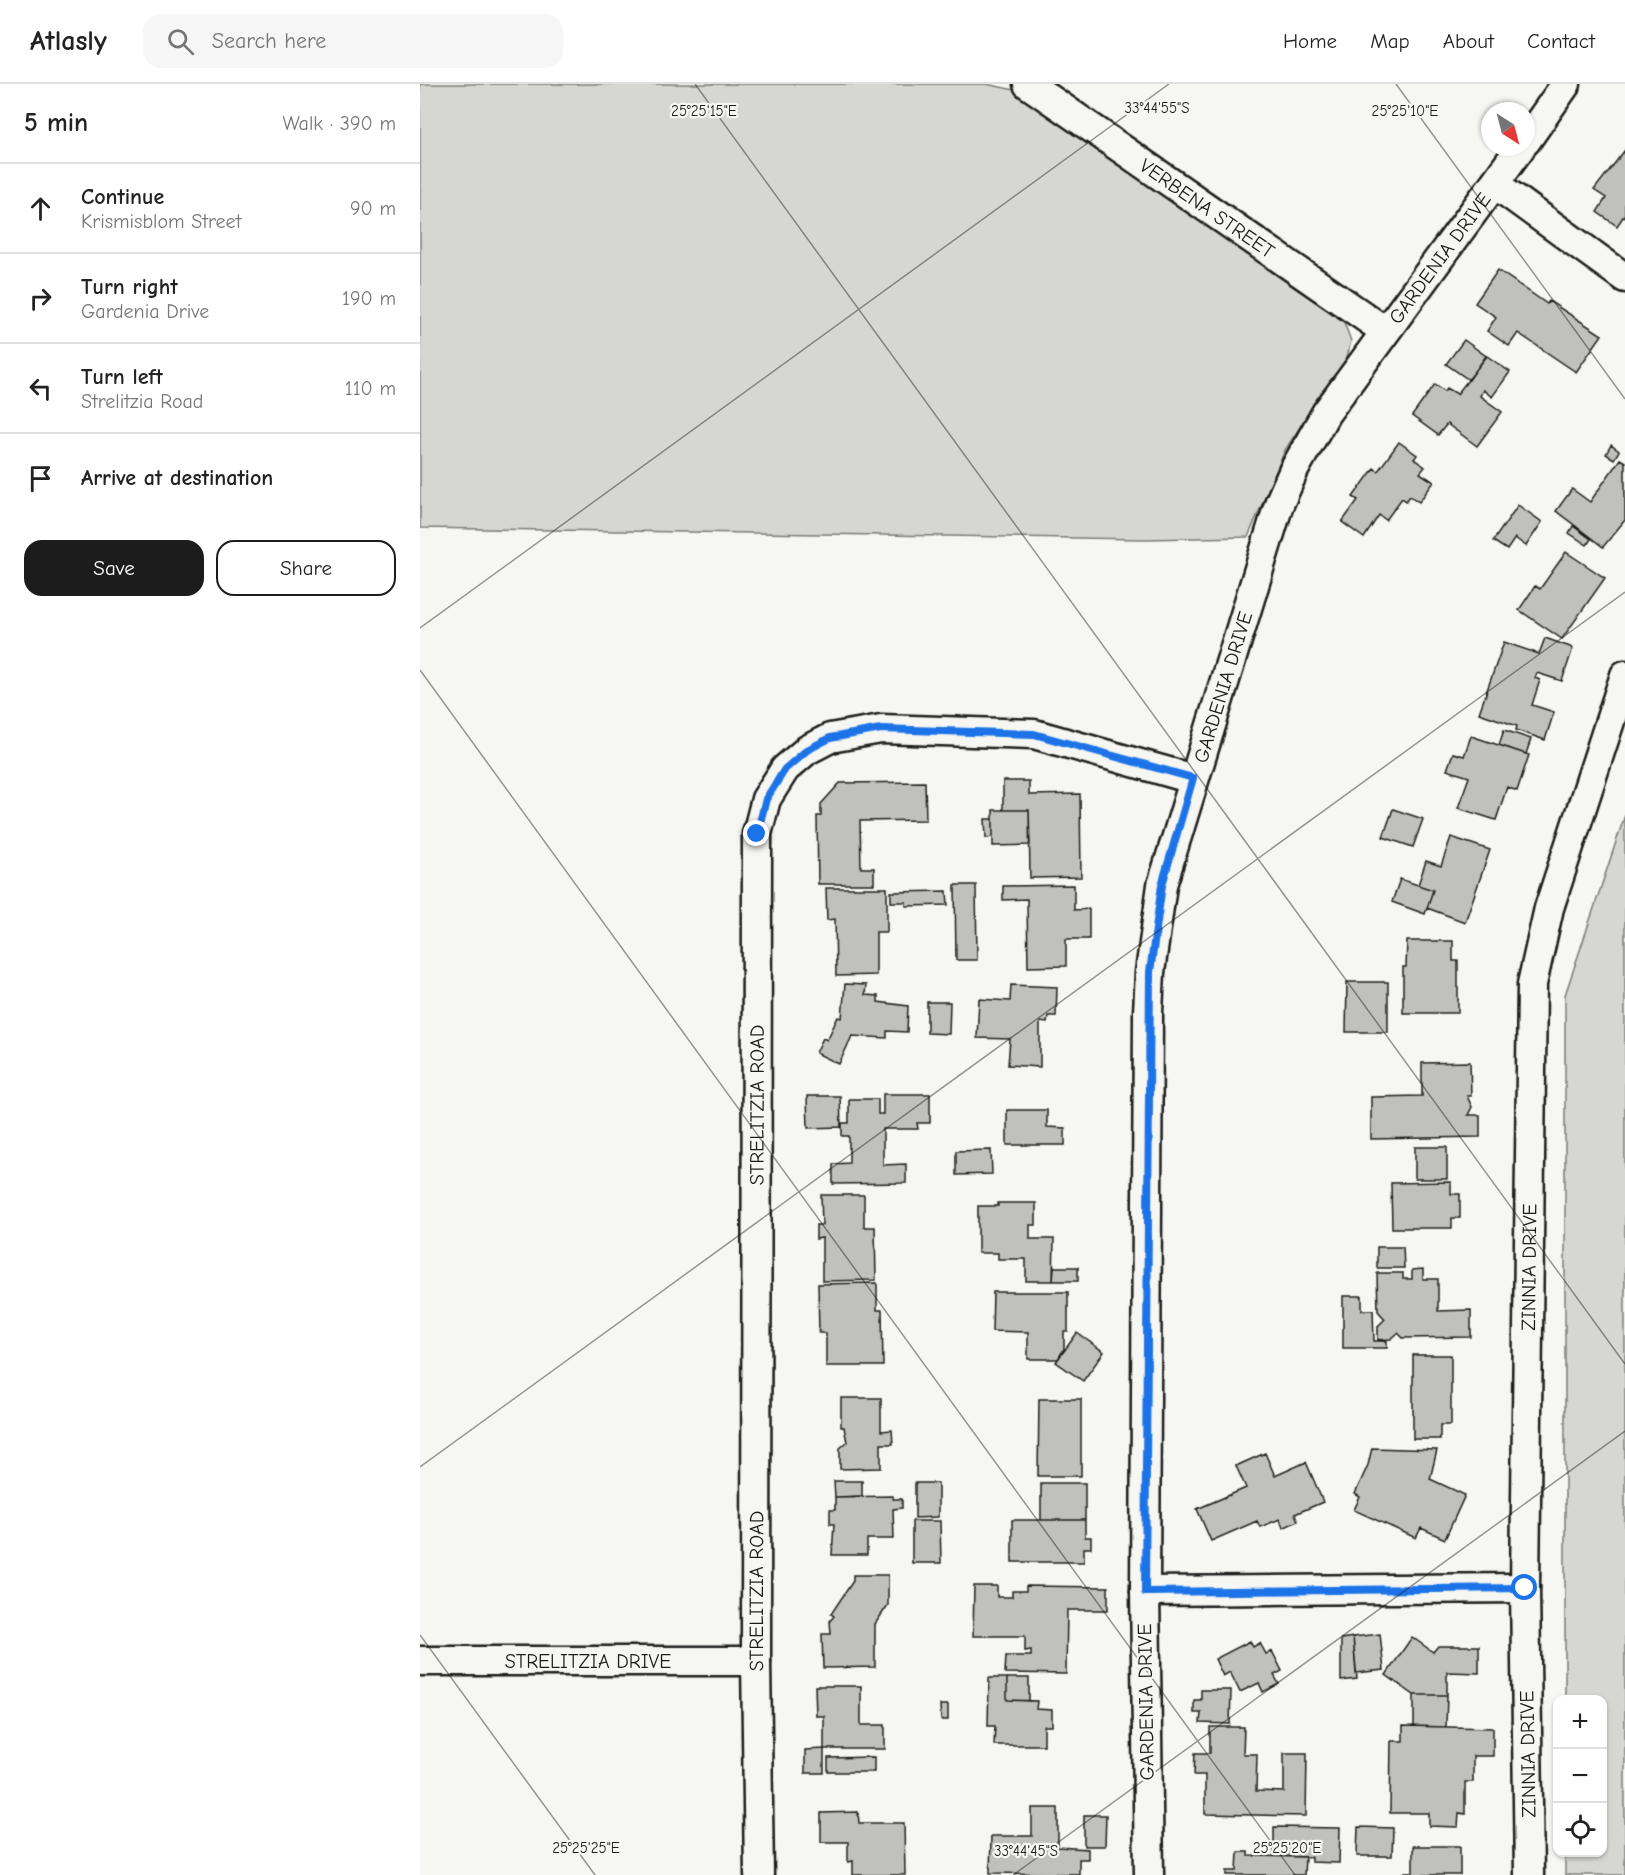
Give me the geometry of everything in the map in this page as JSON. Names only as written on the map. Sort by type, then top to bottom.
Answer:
[{"type":"street","name":"VERBENA STREET","points":[[1028,84],[1385,331]]},
{"type":"street","points":[[1535,128],[1566,84]]},
{"type":"street","name":"GARDENIA DRIVE","points":[[1149,1875],[1145,1592],[1150,972],[1162,885],[1193,778],[1282,495],[1294,470],[1326,413],[1515,156]]},
{"type":"street","points":[[1495,184],[1625,278]]},
{"type":"street","name":"ZINNIA DRIVE","points":[[1529,1875],[1525,1588],[1532,984],[1550,908],[1625,675]]},
{"type":"street","name":"STRELITZIA ROAD","points":[[759,1875],[756,1661],[757,834],[766,799],[785,769],[807,750],[830,738],[881,729],[1034,734],[1193,778]]},
{"type":"street","points":[[1145,1592],[1525,1588]]},
{"type":"street","name":"STRELITZIA DRIVE","points":[[420,1661],[756,1661]]},
{"type":"shaded area","points":[[420,84],[986,84],[1033,94],[1342,317],[1351,341],[1344,369],[1325,388],[1285,450],[1248,537],[1144,539],[420,528]]},
{"type":"shaded area","points":[[1625,815],[1625,1875],[1565,1875],[1565,1857],[1607,1857],[1607,1695],[1565,1695],[1565,995]]},
{"type":"building","points":[[1625,150],[1625,214],[1617,226],[1597,212],[1606,198],[1594,190]]},
{"type":"building","points":[[1498,270],[1547,304],[1549,301],[1602,335],[1576,372],[1518,333],[1509,346],[1487,331],[1496,317],[1475,303]]},
{"type":"building","points":[[1464,340],[1486,356],[1469,380],[1446,364]]},
{"type":"building","points":[[1487,356],[1510,372],[1492,397],[1483,390],[1480,396],[1502,412],[1477,446],[1447,424],[1438,435],[1412,416],[1435,384],[1445,391],[1447,388],[1457,394]]},
{"type":"building","points":[[1399,442],[1417,455],[1414,459],[1425,467],[1420,473],[1434,482],[1419,502],[1410,496],[1406,501],[1402,498],[1386,520],[1379,515],[1364,538],[1342,522],[1358,500],[1353,497],[1374,468],[1378,471]]},
{"type":"building","points":[[1611,445],[1619,451],[1614,459],[1606,454]]},
{"type":"building","points":[[1620,459],[1625,462],[1625,520],[1603,547],[1556,511],[1572,489],[1590,502]]},
{"type":"building","points":[[1518,505],[1542,522],[1526,546],[1515,538],[1507,550],[1493,541]]},
{"type":"building","points":[[1573,526],[1591,539],[1587,545],[1569,533]]},
{"type":"building","points":[[1566,552],[1605,578],[1562,639],[1519,610],[1535,586],[1540,589]]},
{"type":"building","points":[[1545,638],[1573,648],[1562,681],[1537,673],[1535,678],[1540,680],[1532,705],[1554,712],[1545,740],[1516,730],[1517,726],[1479,713],[1504,642],[1539,654]]},
{"type":"building","points":[[1504,730],[1531,739],[1526,754],[1499,745]]},
{"type":"building","points":[[1471,736],[1529,755],[1517,791],[1507,787],[1496,820],[1458,808],[1469,777],[1447,770],[1453,753],[1464,756]]},
{"type":"building","points":[[1003,781],[1029,781],[1029,795],[1080,794],[1081,877],[1030,878],[1029,810],[1003,810]]},
{"type":"building","points":[[925,782],[926,820],[860,821],[861,868],[874,868],[874,884],[818,884],[817,816],[821,816],[821,804],[840,783]]},
{"type":"building","points":[[1393,809],[1423,819],[1413,847],[1383,837]]},
{"type":"building","points":[[993,810],[1029,810],[1030,845],[993,846]]},
{"type":"building","points":[[985,819],[993,819],[993,837],[986,838]]},
{"type":"building","points":[[1451,837],[1490,850],[1465,922],[1427,908],[1433,890],[1418,885],[1426,861],[1441,866]]},
{"type":"building","points":[[1400,879],[1433,890],[1425,914],[1392,902]]},
{"type":"building","points":[[955,885],[976,885],[977,960],[956,960]]},
{"type":"building","points":[[1074,885],[1074,910],[1089,909],[1089,939],[1066,939],[1066,966],[1028,967],[1027,899],[1003,900],[1003,886]]},
{"type":"building","points":[[826,888],[887,888],[887,932],[876,932],[876,975],[836,976],[835,919],[827,920]]},
{"type":"building","points":[[947,891],[948,905],[906,906],[906,902],[891,902],[891,892]]},
{"type":"building","points":[[1407,941],[1453,941],[1453,961],[1458,961],[1458,1013],[1403,1013],[1403,967],[1406,967]]},
{"type":"building","points":[[1347,982],[1388,982],[1388,1032],[1346,1032]]},
{"type":"building","points":[[845,984],[866,985],[865,995],[878,996],[878,1002],[908,1006],[907,1032],[887,1031],[887,1038],[852,1036],[839,1064],[816,1053],[823,1038],[827,1040],[838,1017],[842,1018]]},
{"type":"building","points":[[1011,985],[1057,987],[1056,1016],[1048,1016],[1047,1023],[1040,1022],[1040,1067],[1008,1065],[1010,1039],[977,1038],[979,999],[1010,1001]]},
{"type":"building","points":[[927,1002],[950,1002],[949,1034],[927,1033]]},
{"type":"building","points":[[1470,1062],[1471,1096],[1467,1096],[1472,1107],[1468,1115],[1480,1115],[1480,1137],[1371,1139],[1371,1097],[1422,1096],[1422,1063]]},
{"type":"building","points":[[883,1094],[930,1094],[930,1123],[917,1123],[918,1129],[883,1129],[883,1165],[906,1164],[906,1183],[833,1184],[833,1164],[849,1163],[849,1136],[842,1136],[842,1123],[849,1123],[849,1099],[878,1099],[878,1114],[883,1114]]},
{"type":"building","points":[[807,1096],[840,1096],[841,1127],[808,1128]]},
{"type":"building","points":[[1007,1110],[1047,1110],[1047,1127],[1065,1128],[1065,1145],[1007,1145]]},
{"type":"building","points":[[1415,1147],[1447,1147],[1447,1179],[1415,1179]]},
{"type":"building","points":[[991,1150],[992,1174],[956,1175],[956,1151]]},
{"type":"building","points":[[1451,1182],[1451,1194],[1460,1194],[1460,1218],[1452,1218],[1452,1228],[1392,1228],[1391,1183]]},
{"type":"building","points":[[821,1195],[864,1195],[864,1227],[875,1227],[876,1280],[822,1281],[822,1238],[816,1239],[816,1225],[822,1225]]},
{"type":"building","points":[[998,1203],[1036,1203],[1036,1225],[1030,1225],[1030,1239],[1054,1239],[1053,1281],[1026,1281],[1026,1259],[998,1259],[998,1253],[978,1253],[978,1206],[998,1206]]},
{"type":"building","points":[[1377,1247],[1403,1247],[1404,1268],[1377,1268]]},
{"type":"building","points":[[1054,1267],[1078,1267],[1078,1281],[1053,1281]]},
{"type":"building","points":[[1423,1269],[1423,1279],[1438,1279],[1438,1311],[1471,1310],[1471,1337],[1403,1338],[1398,1333],[1391,1339],[1378,1340],[1378,1326],[1385,1319],[1378,1311],[1377,1273],[1403,1273],[1403,1279],[1412,1279],[1412,1270]]},
{"type":"building","points":[[877,1283],[877,1310],[882,1310],[883,1366],[826,1366],[826,1333],[819,1333],[818,1284]]},
{"type":"building","points":[[993,1292],[1068,1292],[1068,1332],[1064,1332],[1064,1349],[1058,1359],[1028,1359],[1028,1332],[992,1331]]},
{"type":"building","points":[[1343,1296],[1362,1296],[1362,1310],[1373,1310],[1374,1341],[1387,1341],[1387,1348],[1343,1348]]},
{"type":"building","points":[[1077,1333],[1104,1352],[1083,1381],[1056,1362]]},
{"type":"building","points":[[1413,1355],[1451,1355],[1451,1425],[1440,1425],[1440,1439],[1413,1439]]},
{"type":"building","points":[[841,1398],[881,1398],[881,1431],[892,1430],[893,1444],[881,1444],[881,1468],[840,1469],[840,1448],[847,1442],[844,1427],[841,1427]]},
{"type":"building","points":[[1039,1399],[1081,1399],[1081,1476],[1038,1476]]},
{"type":"building","points":[[1372,1448],[1437,1450],[1430,1479],[1465,1495],[1445,1539],[1421,1528],[1416,1538],[1354,1510],[1360,1497],[1355,1494],[1368,1465]]},
{"type":"building","points":[[1265,1453],[1275,1476],[1306,1462],[1323,1502],[1295,1514],[1298,1521],[1283,1528],[1280,1519],[1260,1527],[1257,1521],[1211,1541],[1197,1509],[1246,1488],[1236,1466]]},
{"type":"building","points":[[834,1481],[862,1481],[862,1496],[835,1497]]},
{"type":"building","points":[[915,1483],[938,1483],[938,1517],[915,1518]]},
{"type":"building","points":[[1041,1483],[1085,1483],[1085,1520],[1041,1520]]},
{"type":"building","points":[[893,1496],[893,1499],[902,1499],[902,1508],[893,1509],[894,1539],[867,1539],[867,1555],[832,1555],[834,1524],[830,1524],[830,1510],[835,1510],[835,1497]]},
{"type":"building","points":[[1012,1520],[1085,1520],[1085,1537],[1091,1537],[1091,1548],[1084,1548],[1084,1562],[1012,1562]]},
{"type":"building","points":[[912,1521],[940,1521],[941,1563],[912,1563]]},
{"type":"building","points":[[853,1575],[888,1575],[888,1605],[875,1624],[875,1667],[823,1668],[822,1634],[831,1634],[830,1621],[834,1616],[831,1614],[853,1581]]},
{"type":"building","points":[[974,1586],[997,1586],[997,1597],[1012,1597],[1012,1591],[1026,1591],[1026,1586],[1108,1587],[1108,1610],[1067,1610],[1066,1674],[1005,1673],[1006,1656],[1031,1656],[1031,1650],[1025,1651],[1025,1636],[973,1636]]},
{"type":"building","points":[[1380,1634],[1384,1670],[1356,1673],[1353,1637]]},
{"type":"building","points":[[1353,1637],[1357,1679],[1341,1681],[1341,1639]]},
{"type":"building","points":[[1412,1637],[1433,1652],[1438,1646],[1479,1646],[1479,1673],[1447,1672],[1447,1695],[1414,1695],[1386,1675]]},
{"type":"building","points":[[1250,1641],[1253,1647],[1260,1643],[1266,1654],[1272,1651],[1282,1671],[1274,1675],[1279,1684],[1263,1692],[1259,1683],[1240,1692],[1230,1672],[1223,1676],[1215,1659]]},
{"type":"building","points":[[989,1678],[1007,1678],[1007,1700],[1037,1701],[1036,1709],[1052,1710],[1052,1726],[1044,1726],[1044,1745],[994,1745],[995,1726],[988,1726]]},
{"type":"building","points":[[1007,1678],[1029,1678],[1029,1701],[1007,1700]]},
{"type":"building","points":[[815,1686],[861,1686],[861,1725],[885,1725],[885,1749],[824,1749],[824,1716],[816,1716]]},
{"type":"building","points":[[1201,1690],[1231,1690],[1230,1724],[1200,1723],[1201,1713],[1194,1713],[1194,1700],[1201,1700]]},
{"type":"building","points":[[1414,1695],[1447,1695],[1446,1727],[1414,1726]]},
{"type":"building","points":[[940,1705],[948,1705],[948,1720],[941,1720]]},
{"type":"building","points":[[1403,1726],[1493,1728],[1493,1756],[1473,1756],[1473,1782],[1465,1782],[1465,1814],[1459,1813],[1458,1827],[1429,1826],[1429,1813],[1390,1813],[1391,1741],[1403,1741]]},
{"type":"building","points":[[1210,1727],[1244,1727],[1243,1754],[1257,1754],[1256,1791],[1284,1792],[1284,1753],[1307,1753],[1306,1816],[1205,1814],[1205,1775],[1194,1775],[1195,1753],[1210,1753]]},
{"type":"building","points":[[824,1749],[824,1773],[805,1773],[805,1750]]},
{"type":"building","points":[[874,1757],[874,1772],[828,1772],[828,1758]]},
{"type":"building","points":[[1032,1808],[1058,1808],[1058,1847],[1088,1849],[1088,1859],[1079,1859],[1079,1874],[990,1873],[991,1836],[1032,1836]]},
{"type":"building","points":[[858,1812],[859,1823],[904,1823],[905,1875],[853,1875],[853,1861],[848,1862],[848,1842],[821,1842],[821,1813]]},
{"type":"building","points":[[1084,1815],[1106,1815],[1105,1846],[1084,1846]]},
{"type":"building","points":[[1274,1827],[1340,1828],[1339,1863],[1311,1862],[1311,1857],[1274,1856]]},
{"type":"building","points":[[1358,1827],[1393,1828],[1392,1856],[1357,1856]]},
{"type":"building","points":[[1413,1846],[1460,1846],[1460,1875],[1405,1875],[1405,1872],[1413,1872]]},
{"type":"building","points":[[1238,1852],[1248,1852],[1248,1856],[1305,1857],[1304,1875],[1227,1875],[1227,1871],[1237,1871]]},
{"type":"route","points":[[757,834],[766,799],[785,769],[807,750],[830,738],[881,729],[1034,734],[1193,778],[1162,885],[1150,972],[1145,1592],[1525,1588]]}]
